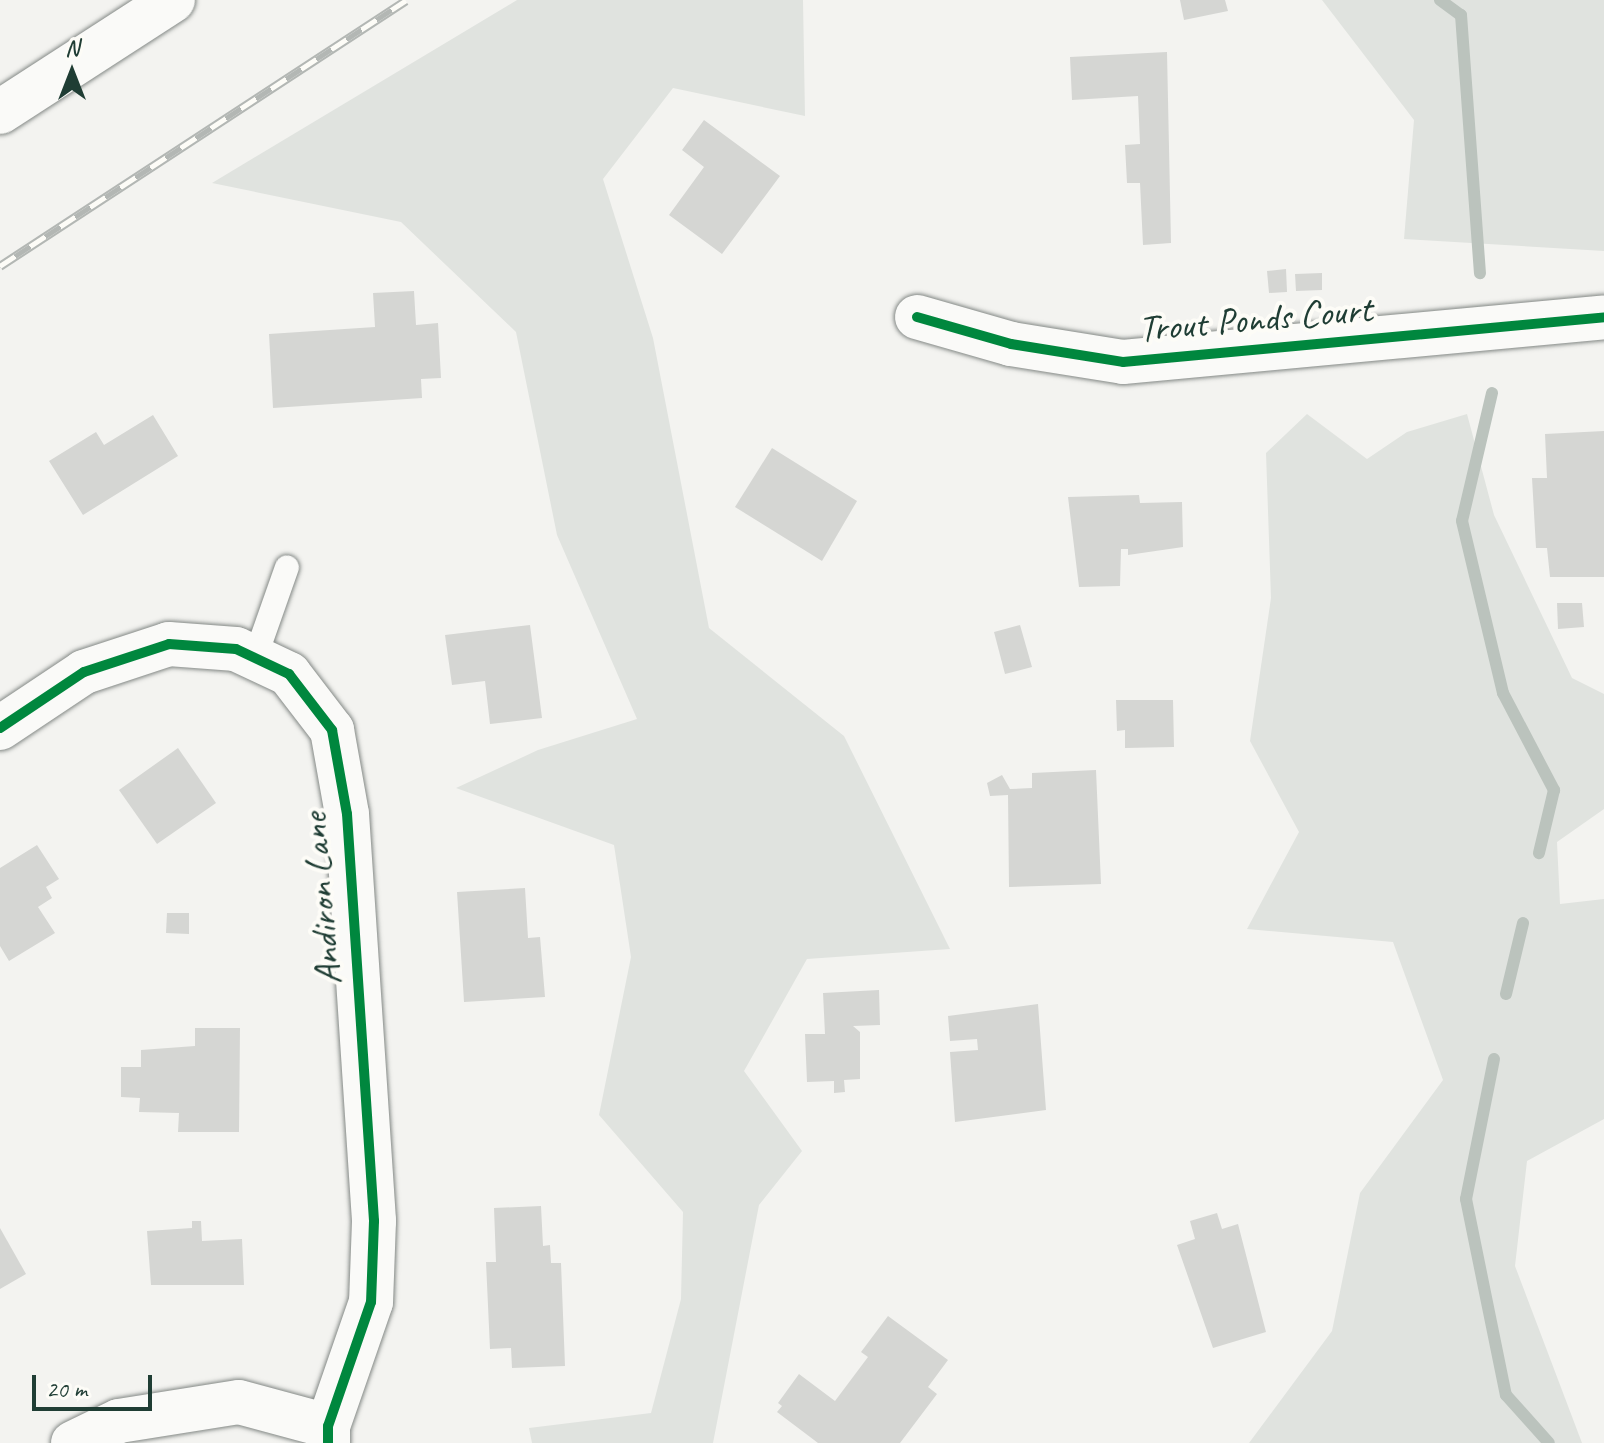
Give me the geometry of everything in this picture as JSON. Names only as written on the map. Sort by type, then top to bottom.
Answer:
[{"type":"street","points":[[0,112],[173,0]]},
{"type":"street","name":"Trout Ponds Court","points":[[917,317],[1011,344],[1123,362],[1604,317]]},
{"type":"street","name":"Andiron Lane","points":[[0,728],[84,672],[169,644],[236,649],[289,674],[332,730],[347,814],[374,1221],[371,1302],[328,1434]]},
{"type":"street","points":[[73,1443],[119,1421],[239,1402],[328,1434]]},
{"type":"lane","points":[[255,658],[287,567]]},
{"type":"shaded area","points":[[517,0],[803,0],[805,116],[673,88],[603,179],[653,338],[709,628],[844,736],[950,949],[807,959],[744,1071],[802,1151],[759,1205],[713,1443],[532,1443],[529,1428],[651,1413],[681,1299],[683,1212],[599,1115],[631,957],[614,845],[456,788],[538,750],[637,719],[557,535],[516,332],[401,222],[212,183]]},
{"type":"shaded area","points":[[1322,0],[1604,0],[1604,251],[1404,239],[1414,120]]},
{"type":"shaded area","points":[[1307,414],[1367,459],[1407,432],[1467,414],[1494,515],[1572,678],[1604,694],[1604,809],[1557,842],[1560,904],[1604,899],[1604,1119],[1527,1161],[1515,1266],[1582,1443],[1249,1443],[1332,1331],[1360,1193],[1443,1080],[1393,942],[1247,929],[1299,832],[1250,741],[1271,598],[1266,453]]},
{"type":"building","points":[[1180,0],[1225,0],[1228,11],[1184,20]]},
{"type":"building","points":[[1167,52],[1171,243],[1143,245],[1140,183],[1127,183],[1125,145],[1140,144],[1138,96],[1072,100],[1070,57]]},
{"type":"building","points":[[704,120],[780,176],[722,254],[669,215],[704,167],[682,150]]},
{"type":"building","points":[[1286,269],[1287,292],[1269,293],[1267,271]]},
{"type":"building","points":[[1322,273],[1322,290],[1296,291],[1295,274]]},
{"type":"building","points":[[414,291],[416,325],[438,323],[441,378],[421,379],[422,398],[273,408],[269,334],[375,327],[373,293]]},
{"type":"building","points":[[153,415],[178,456],[83,515],[49,461],[96,432],[104,445]]},
{"type":"building","points":[[1604,431],[1604,577],[1550,577],[1547,548],[1536,548],[1532,478],[1547,478],[1545,434]]},
{"type":"building","points":[[772,448],[857,501],[822,561],[735,507]]},
{"type":"building","points":[[1139,495],[1140,503],[1182,502],[1183,547],[1128,555],[1128,549],[1121,549],[1120,586],[1079,587],[1068,497]]},
{"type":"building","points":[[1557,603],[1582,603],[1584,627],[1558,629]]},
{"type":"building","points":[[530,625],[542,718],[490,724],[485,681],[452,685],[445,635]]},
{"type":"building","points":[[1020,625],[1032,667],[1005,674],[994,632]]},
{"type":"building","points":[[1116,700],[1173,700],[1174,747],[1125,748],[1125,730],[1117,731]]},
{"type":"building","points":[[178,748],[216,803],[157,844],[119,790]]},
{"type":"building","points":[[1096,770],[1101,884],[1009,887],[1008,795],[990,796],[987,783],[1002,775],[1010,789],[1032,788],[1032,773]]},
{"type":"building","points":[[37,845],[59,879],[46,887],[52,898],[38,907],[55,933],[9,961],[0,946],[0,868]]},
{"type":"building","points":[[525,888],[528,938],[540,937],[545,997],[464,1002],[457,892]]},
{"type":"building","points":[[167,913],[189,913],[189,934],[166,933]]},
{"type":"building","points":[[879,990],[880,1025],[853,1026],[860,1032],[860,1079],[844,1080],[845,1092],[834,1093],[834,1081],[807,1082],[805,1034],[825,1034],[823,993]]},
{"type":"building","points":[[1038,1004],[1046,1110],[955,1122],[950,1052],[978,1050],[977,1039],[950,1041],[948,1016]]},
{"type":"building","points":[[195,1028],[240,1028],[239,1132],[178,1132],[179,1113],[139,1112],[140,1098],[121,1097],[121,1067],[141,1067],[141,1050],[195,1046]]},
{"type":"building","points":[[541,1206],[543,1246],[550,1245],[551,1263],[561,1263],[565,1366],[512,1368],[511,1348],[490,1349],[486,1262],[496,1262],[494,1208]]},
{"type":"building","points":[[1217,1213],[1222,1229],[1238,1224],[1266,1332],[1213,1348],[1177,1245],[1195,1239],[1190,1221]]},
{"type":"building","points":[[192,1221],[201,1221],[202,1241],[242,1239],[244,1285],[151,1285],[147,1231],[192,1228]]},
{"type":"building","points":[[0,1228],[26,1274],[0,1289]]},
{"type":"building","points":[[888,1316],[948,1360],[928,1387],[937,1394],[900,1443],[818,1443],[777,1412],[782,1406],[778,1403],[799,1374],[835,1401],[868,1357],[861,1352]]},
{"type":"waterway","points":[[1440,0],[1461,15],[1480,273]]},
{"type":"waterway","points":[[1492,393],[1462,521],[1503,693],[1554,790],[1539,853]]},
{"type":"waterway","points":[[1506,994],[1523,923]]},
{"type":"waterway","points":[[1494,1059],[1466,1199],[1506,1395],[1549,1443]]},
{"type":"railway","points":[[0,266],[406,0]]},
{"type":"cycle path","points":[[917,317],[1011,344],[1123,362],[1604,317]]},
{"type":"cycle path","points":[[0,728],[84,672],[169,644],[236,649],[289,674],[332,730],[347,814],[374,1221],[371,1302],[328,1426],[328,1443]]}]
